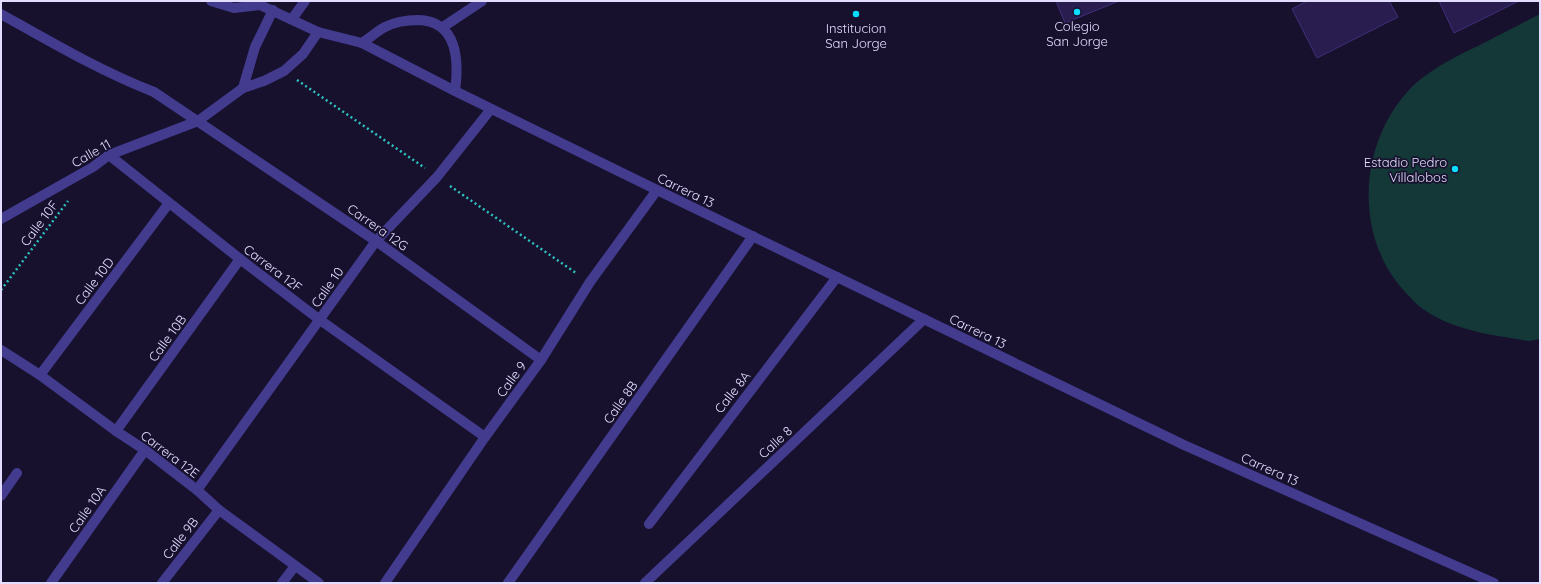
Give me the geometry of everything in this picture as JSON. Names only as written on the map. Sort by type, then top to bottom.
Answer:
[{"type":"street","name":"Carrera 13","points":[[211,1],[234,8],[258,3],[318,32],[362,43],[491,109],[1184,445],[1494,583]]},
{"type":"street","points":[[292,19],[305,1]]},
{"type":"street","points":[[444,27],[482,1]]},
{"type":"street","points":[[243,88],[255,47],[273,10]]},
{"type":"street","points":[[1,14],[97,67],[154,92],[198,121]]},
{"type":"street","points":[[362,43],[386,27],[406,20],[426,20],[444,27],[452,42],[457,59],[456,91]]},
{"type":"street","name":"Calle 11","points":[[1,218],[93,167],[109,155],[198,121],[243,88],[264,81],[284,71],[303,54],[318,32]]},
{"type":"street","name":"Calle 10","points":[[196,490],[376,241],[437,176],[491,109]]},
{"type":"street","name":"Carrera 12G","points":[[198,121],[376,241],[541,360]]},
{"type":"street","name":"Carrera 12F","points":[[109,155],[240,259],[320,320],[485,437]]},
{"type":"street","name":"Calle 9","points":[[385,583],[485,437],[541,360],[590,282],[657,190]]},
{"type":"street","name":"Calle 10D","points":[[40,375],[169,203]]},
{"type":"street","name":"Calle 8B","points":[[508,583],[753,236]]},
{"type":"street","name":"Calle 10B","points":[[116,431],[240,259]]},
{"type":"street","name":"Calle 8A","points":[[649,524],[837,277]]},
{"type":"street","name":"Calle 8","points":[[645,583],[924,320]]},
{"type":"street","name":"Carrera 12E","points":[[1,350],[40,375],[116,431],[145,450],[219,510],[319,583]]},
{"type":"street","name":"Calle 10A","points":[[51,583],[145,450]]},
{"type":"street","points":[[1,496],[17,474]]},
{"type":"street","name":"Calle 9B","points":[[162,583],[219,510]]},
{"type":"street","points":[[282,583],[295,566]]},
{"type":"path","name":"Calle 10F","points":[[1,290],[70,198]]},
{"type":"green space","name":"Estadio Pedro Villalobos","points":[[1540,14],[1540,339],[1529,341],[1488,334],[1460,327],[1421,308],[1391,274],[1378,247],[1370,219],[1369,189],[1373,160],[1382,132],[1396,106],[1416,83],[1446,62]]},
{"type":"building","name":"Colegio San Jorge","points":[[1056,1],[1119,1],[1065,23]]},
{"type":"building","points":[[1307,1],[1389,1],[1398,17],[1317,58],[1292,9]]},
{"type":"building","points":[[1439,1],[1519,1],[1454,33]]},
{"type":"place","name":"Colegio San Jorge","points":[[1077,12]]},
{"type":"place","name":"Institucion San Jorge","points":[[856,14]]},
{"type":"place","name":"Estadio Pedro Villalobos","points":[[1455,169]]}]
